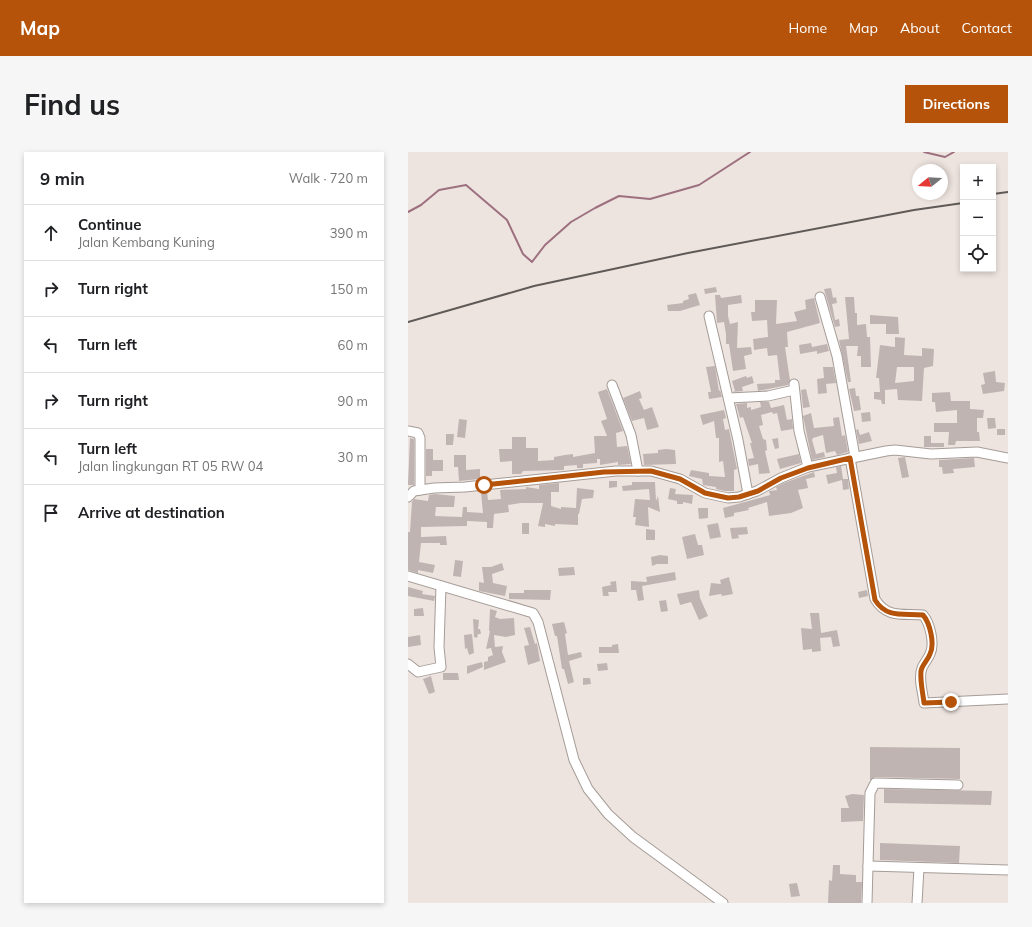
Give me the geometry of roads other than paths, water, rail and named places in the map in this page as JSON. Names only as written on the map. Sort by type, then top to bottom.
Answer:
[{"type":"street","points":[[820,297],[837,356],[875,600],[883,609],[894,615],[923,615],[927,620],[930,633],[931,653],[922,668],[921,678],[924,703],[1008,699]]},
{"type":"street","points":[[709,316],[748,494]]},
{"type":"street","points":[[612,385],[631,435],[638,471]]},
{"type":"street","points":[[728,398],[777,394],[794,387],[802,448],[808,468]]},
{"type":"street","points":[[408,431],[419,435],[420,490]]},
{"type":"street","points":[[408,497],[410,494],[420,490],[610,472],[638,471],[666,474],[712,495],[728,498],[748,494],[788,475],[808,468],[853,457],[895,450],[931,454],[977,452],[1008,458]]},
{"type":"street","points":[[408,576],[533,613],[538,622],[574,760],[588,789],[608,814],[633,837],[723,903]]},
{"type":"street","points":[[408,664],[418,672],[442,667],[439,647],[441,586]]},
{"type":"street","points":[[867,903],[870,793],[875,784],[958,785]]},
{"type":"street","points":[[868,866],[1008,870]]},
{"type":"street","points":[[917,903],[919,868]]},
{"type":"waterway","points":[[408,212],[421,205],[439,190],[466,185],[507,220],[523,254],[532,262],[545,245],[571,222],[595,208],[619,196],[650,199],[699,185],[750,152]]},
{"type":"waterway","points":[[924,152],[945,157],[954,152]]},
{"type":"railway","points":[[996,194],[1008,192]]},
{"type":"railway","points":[[408,322],[534,286],[688,253],[914,210],[960,203]]}]
